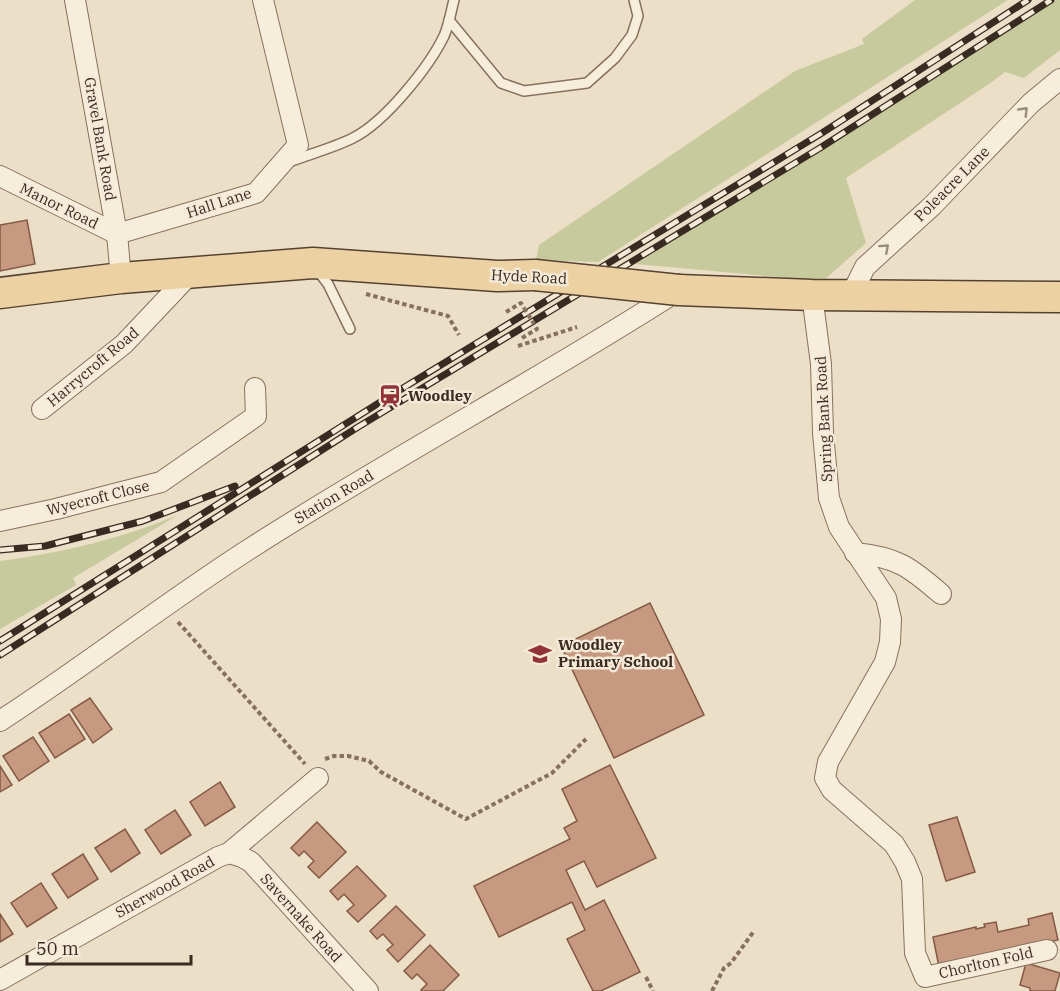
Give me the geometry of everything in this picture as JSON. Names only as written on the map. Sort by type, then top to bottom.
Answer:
[{"type":"main road","name":"Hyde Road","points":[[0,293],[192,272],[535,275],[679,290],[812,295],[1060,297]]},
{"type":"street","name":"Gravel Bank Road","points":[[75,0],[117,234],[121,278]]},
{"type":"street","name":"Hall Lane","points":[[117,234],[256,193],[297,146],[263,0]]},
{"type":"street","name":"Poleacre Lane","points":[[851,295],[865,267],[932,206],[1031,103],[1060,79]]},
{"type":"street","name":"Manor Road","points":[[0,176],[117,234]]},
{"type":"street","name":"Harrycroft Road","points":[[42,410],[124,344],[192,272]]},
{"type":"street","name":"Station Road","points":[[0,720],[252,547],[679,290]]},
{"type":"street","name":"Spring Bank Road","points":[[812,295],[821,364],[823,433],[829,498],[839,527],[886,598],[891,619],[890,642],[885,662],[828,762],[825,778],[832,790],[894,844],[905,862],[912,879],[915,953],[925,977]]},
{"type":"street","name":"Wyecroft Close","points":[[0,521],[161,482],[256,416],[255,388]]},
{"type":"street","points":[[855,554],[882,556],[914,570],[941,594]]},
{"type":"street","name":"Sherwood Road","points":[[0,980],[218,857],[229,853],[313,773]]},
{"type":"street","name":"Savernake Road","points":[[229,853],[251,862],[365,990]]},
{"type":"street","name":"Chorlton Fold","points":[[925,977],[1047,950]]},
{"type":"lane","points":[[281,165],[355,137],[384,114],[405,93],[445,34],[454,0]]},
{"type":"lane","points":[[448,20],[501,83],[524,91],[587,82],[615,58],[632,35],[638,16],[634,0]]},
{"type":"lane","points":[[321,274],[350,329]]},
{"type":"path","points":[[321,274],[447,316],[459,335]]},
{"type":"path","points":[[506,312],[521,303],[537,329],[522,338]]},
{"type":"path","points":[[174,617],[313,773],[321,760],[334,756],[369,761],[381,772],[466,819],[552,773],[586,739]]},
{"type":"path","points":[[712,991],[724,968],[731,963],[754,931]]},
{"type":"path","points":[[646,977],[653,991]]},
{"type":"green space","points":[[915,0],[1008,0],[598,262],[536,260],[539,245],[795,71],[864,44],[862,39]]},
{"type":"green space","points":[[1060,0],[1060,50],[1024,78],[1005,72],[846,178],[866,243],[823,281],[636,264]]},
{"type":"green space","points":[[178,515],[73,578],[76,585],[0,629],[0,561],[90,544]]},
{"type":"building","points":[[27,220],[35,264],[0,271],[0,225]]},
{"type":"building","points":[[650,603],[704,715],[614,758],[561,646]]},
{"type":"building","points":[[90,698],[112,729],[93,743],[71,710]]},
{"type":"building","points":[[69,714],[85,739],[55,758],[39,733]]},
{"type":"building","points":[[33,737],[49,761],[19,781],[3,756]]},
{"type":"building","points":[[610,765],[656,858],[597,887],[584,861],[566,870],[585,910],[604,900],[640,972],[601,991],[593,991],[567,939],[585,930],[572,902],[499,937],[474,886],[570,839],[564,828],[577,821],[562,789]]},
{"type":"building","points":[[0,766],[12,785],[0,792]]},
{"type":"building","points":[[220,782],[235,807],[205,826],[190,802]]},
{"type":"building","points":[[175,810],[191,835],[161,854],[145,830]]},
{"type":"building","points":[[957,817],[975,872],[946,881],[929,825]]},
{"type":"building","points":[[317,822],[346,852],[319,878],[308,867],[314,861],[304,851],[299,856],[291,848]]},
{"type":"building","points":[[125,829],[140,853],[111,872],[95,848]]},
{"type":"building","points":[[83,854],[98,879],[68,898],[52,874]]},
{"type":"building","points":[[357,866],[386,896],[358,922],[347,911],[354,905],[344,894],[338,900],[330,891]]},
{"type":"building","points":[[41,883],[57,908],[27,927],[11,903]]},
{"type":"building","points":[[396,906],[425,935],[398,962],[387,950],[393,945],[383,934],[377,939],[370,931]]},
{"type":"building","points":[[1052,913],[1058,940],[939,967],[933,937],[985,927],[984,924],[996,922],[998,932],[1029,925],[1028,919]]},
{"type":"building","points":[[0,914],[13,934],[0,942]]},
{"type":"building","points":[[430,945],[459,975],[443,991],[422,991],[427,984],[417,974],[412,979],[404,971]]},
{"type":"building","points":[[1026,963],[1060,973],[1055,991],[1030,991],[1030,988],[1020,985]]},
{"type":"railway","points":[[0,641],[390,396],[822,133],[1028,0]]},
{"type":"railway","points":[[0,655],[358,427],[820,148],[1051,0]]},
{"type":"railway","points":[[0,550],[45,546],[143,521],[235,486]]},
{"type":"place","name":"Woodley","points":[[390,396]]},
{"type":"place","name":"Woodley Primary School","points":[[540,654]]}]
